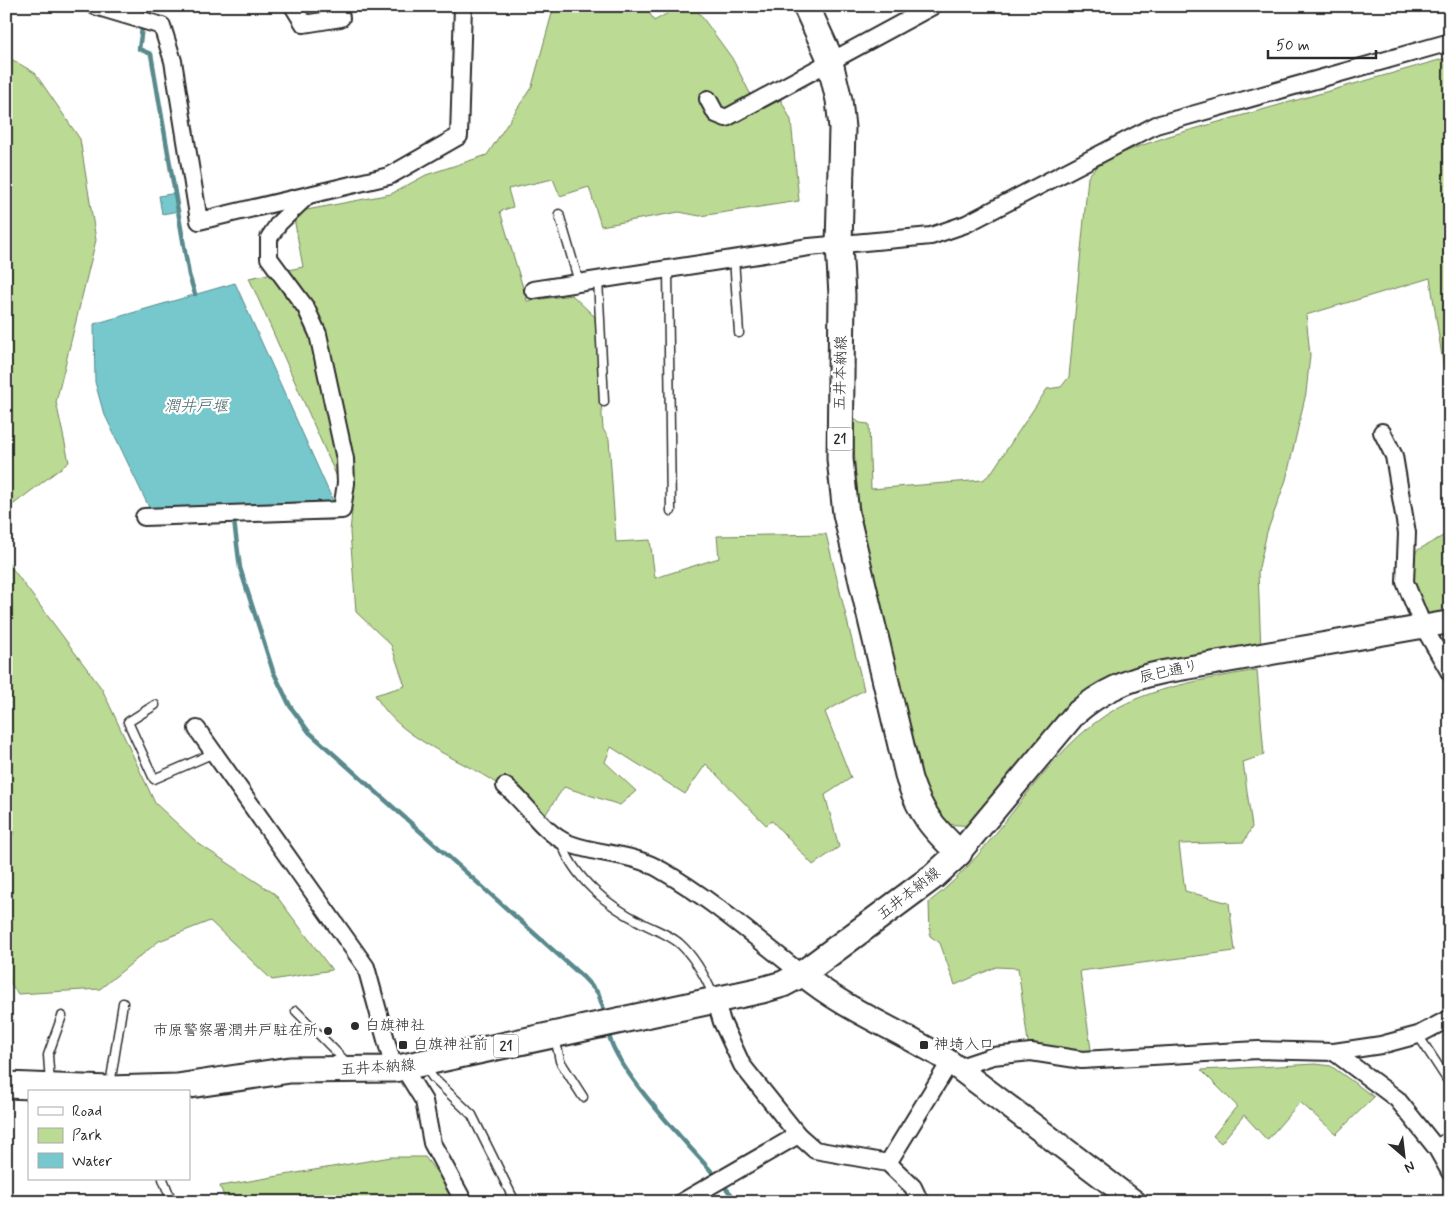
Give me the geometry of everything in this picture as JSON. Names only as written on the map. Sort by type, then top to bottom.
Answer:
[{"type":"main road","name":"五井本納線","points":[[6,1085],[141,1090],[177,1087],[290,1070],[355,1071],[407,1067],[783,984],[802,974],[934,876],[959,853],[933,829],[920,808],[909,779],[846,514],[840,459],[842,295],[839,245],[842,128],[840,100],[830,62],[806,6]]},
{"type":"street","points":[[94,6],[162,26],[173,61],[199,221],[389,176],[459,136],[463,6]]},
{"type":"street","points":[[292,6],[304,24],[341,18],[339,6]]},
{"type":"street","points":[[708,98],[716,114],[726,118],[933,6]]},
{"type":"street","points":[[533,290],[734,258],[931,236],[958,227],[1156,125],[1450,42]]},
{"type":"street","points":[[144,517],[342,510],[346,483],[345,459],[318,334],[306,308],[269,258],[268,238],[279,223],[308,196]]},
{"type":"street","points":[[1382,432],[1394,456],[1407,533],[1404,582],[1423,626],[1450,673]]},
{"type":"street","name":"辰巳通り","points":[[959,853],[1075,714],[1105,692],[1121,684],[1149,675],[1450,622]]},
{"type":"street","points":[[197,730],[366,967],[407,1067],[424,1101],[432,1143],[464,1202]]},
{"type":"street","points":[[505,786],[518,796],[547,831],[560,839],[570,844],[629,858],[661,869],[825,993],[924,1046],[954,1065],[1135,1202]]},
{"type":"street","points":[[715,999],[722,1022],[742,1065],[798,1135],[814,1150],[888,1163],[913,1187],[920,1202]]},
{"type":"street","points":[[888,1163],[954,1065],[993,1056],[1031,1052],[1082,1060],[1258,1050],[1334,1052],[1381,1045],[1418,1035],[1450,1018]]},
{"type":"street","points":[[1334,1052],[1397,1099],[1434,1145],[1450,1172]]},
{"type":"street","points":[[682,1202],[798,1135]]},
{"type":"lane","points":[[559,214],[579,282]]},
{"type":"lane","points":[[734,258],[739,333]]},
{"type":"lane","points":[[668,270],[671,511]]},
{"type":"lane","points":[[598,279],[604,402]]},
{"type":"lane","points":[[155,706],[128,722],[154,779],[214,753]]},
{"type":"lane","points":[[560,839],[566,856],[587,884],[612,906],[666,934],[691,955],[701,969],[715,999]]},
{"type":"lane","points":[[109,1089],[123,1003]]},
{"type":"lane","points":[[296,1011],[355,1071]]},
{"type":"lane","points":[[51,1088],[48,1055],[62,1016]]},
{"type":"lane","points":[[555,1035],[560,1061],[583,1097]]},
{"type":"lane","points":[[1418,1035],[1450,1084]]},
{"type":"lane","points":[[407,1067],[433,1078],[472,1115],[515,1202]]},
{"type":"lane","points":[[1434,1145],[1450,1135]]},
{"type":"lane","points":[[163,1180],[172,1202]]},
{"type":"green space","points":[[554,6],[646,6],[654,21],[680,6],[694,6],[732,58],[758,109],[781,100],[791,120],[799,201],[700,216],[679,212],[601,226],[589,187],[560,196],[553,179],[508,189],[513,207],[500,211],[527,301],[572,295],[595,317],[603,429],[609,439],[616,542],[650,540],[655,578],[719,558],[717,536],[826,534],[864,690],[825,712],[851,778],[825,795],[839,847],[813,865],[772,821],[766,825],[706,764],[685,794],[611,747],[605,762],[636,791],[620,805],[564,787],[539,824],[507,791],[490,779],[418,738],[401,726],[387,712],[375,695],[405,686],[391,645],[356,612],[350,532],[352,511],[249,278],[303,267],[294,218],[296,212],[391,194],[426,175],[487,155],[532,86]]},
{"type":"green space","points":[[6,56],[35,73],[80,139],[96,240],[56,402],[69,462],[6,510]]},
{"type":"green space","points":[[1450,57],[1450,409],[1430,278],[1306,315],[1310,355],[1306,393],[1286,480],[1267,532],[1258,572],[1261,651],[1124,677],[976,826],[942,824],[921,786],[869,558],[856,487],[853,418],[860,423],[869,424],[871,489],[983,480],[991,473],[1047,389],[1061,387],[1069,377],[1088,177],[1094,170],[1113,157],[1169,136]]},
{"type":"green space","points":[[1450,532],[1450,617],[1420,622],[1408,570],[1414,566],[1416,551]]},
{"type":"green space","points":[[6,560],[102,689],[155,803],[199,844],[275,894],[332,970],[272,980],[210,921],[159,941],[100,989],[18,994],[6,977],[6,850],[14,832],[6,830]]},
{"type":"green space","points":[[1257,670],[1264,755],[1243,762],[1252,827],[1244,842],[1179,844],[1185,891],[1229,903],[1235,951],[1080,971],[1093,1064],[1030,1057],[1018,968],[996,967],[955,985],[940,943],[930,936],[929,902],[978,855],[1043,774],[1066,748],[1091,726],[1119,707],[1151,693],[1222,676]]},
{"type":"green space","points":[[1316,1064],[1331,1066],[1374,1097],[1336,1134],[1300,1102],[1267,1140],[1244,1115],[1221,1143],[1213,1136],[1237,1106],[1201,1070]]},
{"type":"green space","points":[[391,1157],[425,1157],[459,1202],[226,1202],[220,1186]]},
{"type":"water","points":[[176,193],[179,211],[162,214],[159,196]]},
{"type":"water","name":"潤井戸堰","points":[[235,283],[338,512],[336,520],[155,520],[103,411],[95,382],[94,324]]},
{"type":"waterway","points":[[152,6],[143,21],[139,49],[151,54],[189,275],[195,294]]},
{"type":"waterway","points":[[234,521],[240,568],[273,671],[290,706],[309,732],[583,977],[598,993],[606,1016]]},
{"type":"waterway","points":[[608,1031],[613,1047],[638,1086],[672,1128],[717,1178]]},
{"type":"waterway","points":[[722,1184],[738,1202]]},
{"type":"place","name":"白旗神社","points":[[355,1026]]},
{"type":"place","name":"市原警察署潤井戸駐在所","points":[[328,1031]]},
{"type":"place","name":"白旗神社前","points":[[403,1045]]},
{"type":"place","name":"神埼入口","points":[[924,1045]]}]
